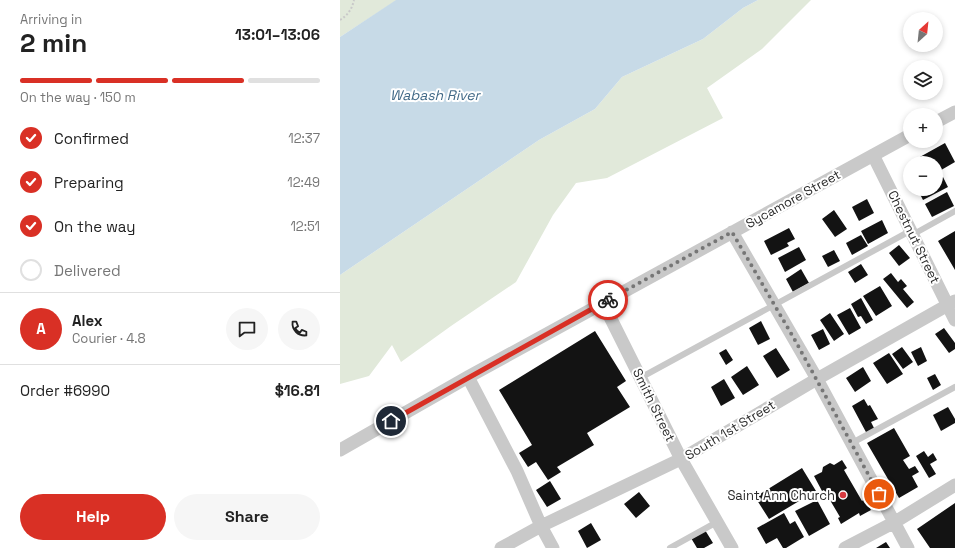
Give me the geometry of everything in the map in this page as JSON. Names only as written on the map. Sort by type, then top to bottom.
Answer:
[{"type":"street","points":[[943,118],[955,112]]},
{"type":"street","name":"Sycamore Street","points":[[340,450],[468,377],[903,139]]},
{"type":"street","name":"Chestnut Street","points":[[873,155],[911,233],[951,304],[955,320]]},
{"type":"street","points":[[732,232],[775,304],[908,548]]},
{"type":"street","name":"Smith Street","points":[[602,303],[681,459],[732,548]]},
{"type":"street","name":"South 1st Street","points":[[501,548],[541,526],[681,459],[816,379],[951,304]]},
{"type":"street","points":[[468,377],[517,471],[541,526],[553,548]]},
{"type":"street","points":[[845,548],[895,522],[955,485]]},
{"type":"lane","points":[[640,378],[775,304],[955,211]]},
{"type":"lane","points":[[852,443],[955,387]]},
{"type":"lane","points":[[670,548],[717,522]]},
{"type":"path","points":[[340,20],[346,16],[354,0]]},
{"type":"green space","points":[[340,0],[397,0],[340,37]]},
{"type":"green space","points":[[758,0],[811,0],[762,49],[707,88],[723,118],[607,178],[576,183],[553,215],[516,282],[401,362],[392,345],[369,376],[340,384],[340,275],[539,140],[595,109],[622,77],[703,39],[743,8]]},
{"type":"water","name":"Wabash River","points":[[396,0],[758,0],[743,8],[703,39],[622,77],[595,109],[539,140],[340,275],[340,37]]},
{"type":"building","points":[[945,143],[955,162],[943,169],[943,156],[922,156],[936,148],[943,148],[943,144]]},
{"type":"building","points":[[943,177],[948,187],[943,190]]},
{"type":"building","points":[[947,192],[954,206],[932,217],[925,204],[940,196],[943,196],[943,194]]},
{"type":"building","points":[[921,196],[931,196],[923,200]]},
{"type":"building","points":[[867,199],[874,213],[859,221],[852,207]]},
{"type":"building","points":[[834,210],[847,229],[835,237],[822,219]]},
{"type":"building","points":[[882,220],[888,233],[868,244],[861,231]]},
{"type":"building","points":[[789,228],[795,239],[787,243],[789,246],[771,255],[764,241]]},
{"type":"building","points":[[955,231],[955,270],[938,241]]},
{"type":"building","points":[[861,235],[868,246],[852,255],[846,243]]},
{"type":"building","points":[[899,245],[910,258],[899,266],[889,253]]},
{"type":"building","points":[[799,247],[806,260],[785,272],[778,258]]},
{"type":"building","points":[[834,250],[840,261],[828,267],[822,256]]},
{"type":"building","points":[[861,264],[868,275],[855,283],[848,272]]},
{"type":"building","points":[[801,269],[809,283],[793,292],[786,279]]},
{"type":"building","points":[[891,273],[898,282],[901,279],[907,286],[903,289],[914,302],[907,308],[883,279]]},
{"type":"building","points":[[880,286],[892,306],[876,316],[863,296]]},
{"type":"building","points":[[861,298],[873,320],[866,324],[861,316],[858,317],[851,304]]},
{"type":"building","points":[[850,308],[861,328],[849,335],[837,315]]},
{"type":"building","points":[[830,313],[844,334],[834,341],[820,320]]},
{"type":"building","points":[[761,321],[770,339],[758,345],[749,328]]},
{"type":"building","points":[[944,328],[955,343],[955,349],[949,353],[935,334]]},
{"type":"building","points":[[823,329],[830,344],[819,350],[811,335]]},
{"type":"building","points":[[595,331],[626,381],[617,387],[630,407],[587,433],[594,445],[557,467],[561,472],[548,480],[536,462],[528,467],[519,453],[532,445],[499,390]]},
{"type":"building","points":[[902,347],[913,362],[903,369],[892,354]]},
{"type":"building","points":[[921,347],[927,361],[918,366],[911,352]]},
{"type":"building","points":[[776,348],[790,370],[777,378],[763,356]]},
{"type":"building","points":[[726,349],[733,360],[726,365],[719,353]]},
{"type":"building","points":[[889,353],[903,374],[887,384],[873,363]]},
{"type":"building","points":[[747,366],[759,385],[743,395],[731,377]]},
{"type":"building","points":[[863,367],[871,381],[855,392],[846,378]]},
{"type":"building","points":[[935,374],[941,385],[933,390],[927,378]]},
{"type":"building","points":[[724,379],[735,398],[721,406],[711,387]]},
{"type":"building","points":[[864,399],[868,406],[870,405],[878,419],[871,422],[875,430],[867,434],[852,406]]},
{"type":"building","points":[[948,407],[955,419],[955,423],[941,431],[933,415]]},
{"type":"building","points":[[894,428],[910,456],[903,460],[909,469],[915,466],[919,472],[912,476],[918,487],[899,498],[867,443]]},
{"type":"building","points":[[924,451],[928,457],[933,453],[937,460],[930,464],[936,474],[929,478],[916,456]]},
{"type":"building","name":"Saint Ann Church","points":[[842,460],[847,468],[844,470],[862,501],[865,499],[871,510],[860,516],[859,513],[841,524],[838,518],[840,517],[824,490],[822,491],[814,476],[822,472],[823,467],[830,463],[834,465]]},
{"type":"building","points":[[802,468],[816,491],[769,519],[755,497]]},
{"type":"building","points":[[550,481],[561,499],[547,507],[536,490]]},
{"type":"building","points":[[639,492],[650,506],[636,518],[624,504]]},
{"type":"building","points":[[817,500],[830,524],[809,536],[795,511]]},
{"type":"building","points":[[955,503],[955,548],[930,548],[917,529]]},
{"type":"building","points":[[784,513],[790,524],[795,521],[804,537],[786,548],[783,548],[777,538],[766,544],[757,528]]},
{"type":"building","points":[[591,523],[601,540],[587,548],[578,531]]},
{"type":"building","points":[[705,530],[713,543],[704,548],[697,548],[691,538]]},
{"type":"building","points":[[886,542],[890,548],[876,548]]},
{"type":"way so far","points":[[608,300],[732,232],[775,304],[879,494]]},
{"type":"place","name":"Saint Ann Church","points":[[843,495]]},
{"type":"route","points":[[391,421],[608,300]]}]
